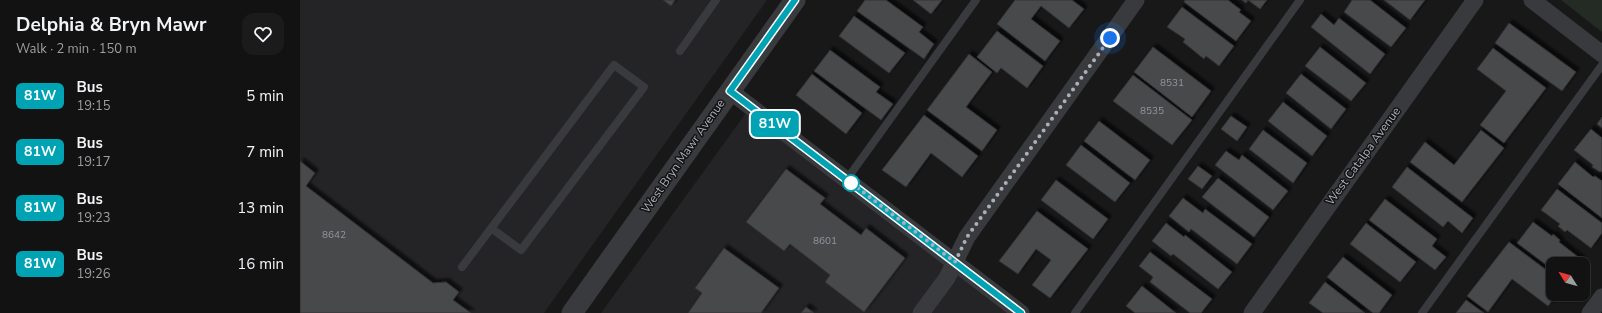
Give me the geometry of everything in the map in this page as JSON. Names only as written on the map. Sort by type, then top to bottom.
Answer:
[{"type":"street","name":"West Bryn Mawr Avenue","points":[[572,313],[795,0]]},
{"type":"street","points":[[921,313],[947,278],[967,237],[1136,0]]},
{"type":"street","name":"West Catalpa Avenue","points":[[1252,313],[1475,0]]},
{"type":"street","points":[[1532,0],[1602,54]]},
{"type":"street","points":[[730,91],[1021,313]]},
{"type":"street","points":[[1590,313],[1602,297]]},
{"type":"lane","points":[[680,51],[716,0]]},
{"type":"lane","points":[[846,179],[976,0]]},
{"type":"lane","points":[[1075,313],[1300,0]]},
{"type":"lane","points":[[462,267],[614,65],[644,87],[521,250],[492,228]]},
{"type":"lane","points":[[1422,313],[1602,65]]},
{"type":"shaded area","points":[[300,0],[767,0],[544,313],[300,313]]},
{"type":"shaded area","points":[[1561,0],[1602,0],[1602,32]]},
{"type":"shaded area","points":[[746,113],[1018,313],[601,313]]},
{"type":"building","points":[[663,0],[675,0],[671,6]]},
{"type":"building","points":[[865,0],[886,0],[923,27],[919,32],[934,44],[924,59],[857,11]]},
{"type":"building","points":[[913,0],[942,0],[931,14]]},
{"type":"building","points":[[1015,0],[1072,0],[1084,9],[1069,28],[1041,6],[1031,19],[1060,41],[1045,61],[997,24]]},
{"type":"building","points":[[1185,0],[1228,0],[1241,10],[1239,12],[1251,21],[1236,41],[1184,2]]},
{"type":"building","points":[[1248,0],[1267,0],[1260,9]]},
{"type":"building","points":[[1352,0],[1370,0],[1406,28],[1391,47],[1344,12]]},
{"type":"building","points":[[1384,0],[1425,0],[1410,20]]},
{"type":"building","points":[[1182,7],[1234,46],[1219,66],[1206,56],[1204,59],[1183,42],[1185,39],[1167,27]]},
{"type":"building","points":[[1321,14],[1334,25],[1339,18],[1385,54],[1370,74],[1311,27]]},
{"type":"building","points":[[854,16],[905,53],[889,73],[839,36]]},
{"type":"building","points":[[1509,23],[1576,72],[1562,91],[1495,43]]},
{"type":"building","points":[[997,31],[1043,66],[1027,88],[1001,68],[997,73],[977,57]]},
{"type":"building","points":[[1153,47],[1211,91],[1192,117],[1134,72]]},
{"type":"building","points":[[1320,47],[1366,83],[1351,101],[1305,66]]},
{"type":"building","points":[[1493,48],[1546,88],[1504,143],[1480,125],[1506,91],[1477,69]]},
{"type":"building","points":[[830,50],[880,87],[876,92],[893,104],[881,120],[814,71]]},
{"type":"building","points":[[969,54],[992,72],[966,107],[997,130],[982,151],[927,110]]},
{"type":"building","points":[[812,74],[862,113],[846,134],[796,95]]},
{"type":"building","points":[[1301,74],[1346,109],[1331,129],[1286,93]]},
{"type":"building","points":[[1133,75],[1192,120],[1172,145],[1113,101]]},
{"type":"building","points":[[1283,102],[1327,136],[1312,156],[1268,121]]},
{"type":"building","points":[[924,115],[978,156],[962,177],[931,153],[906,187],[882,170]]},
{"type":"building","points":[[1231,116],[1247,127],[1237,141],[1221,129]]},
{"type":"building","points":[[1602,117],[1602,128],[1597,124]]},
{"type":"building","points":[[1099,121],[1150,160],[1135,180],[1084,141]]},
{"type":"building","points":[[1591,129],[1602,138],[1602,172],[1592,167],[1593,165],[1574,150]]},
{"type":"building","points":[[1263,130],[1307,163],[1293,183],[1249,149]]},
{"type":"building","points":[[1481,130],[1504,148],[1462,202],[1410,162],[1425,142],[1454,165]]},
{"type":"building","points":[[1081,145],[1130,183],[1115,202],[1066,165]]},
{"type":"building","points":[[1226,151],[1239,160],[1242,155],[1288,191],[1273,210],[1215,165]]},
{"type":"building","points":[[300,161],[315,173],[306,186],[433,283],[446,282],[459,292],[453,300],[471,313],[300,313]]},
{"type":"building","points":[[1575,162],[1593,177],[1595,176],[1602,181],[1602,218],[1558,184]]},
{"type":"building","points":[[1198,166],[1212,176],[1202,189],[1188,179]]},
{"type":"building","points":[[1407,167],[1473,218],[1462,233],[1448,221],[1443,227],[1392,187]]},
{"type":"building","points":[[786,169],[825,198],[820,204],[861,235],[866,228],[905,258],[864,312],[825,282],[830,275],[790,244],[784,251],[746,222]]},
{"type":"building","points":[[1218,178],[1269,217],[1254,237],[1202,197]]},
{"type":"building","points":[[1056,180],[1108,219],[1093,239],[1041,200]]},
{"type":"building","points":[[1557,189],[1602,223],[1602,233],[1591,248],[1567,230],[1565,232],[1558,226],[1560,224],[1541,210]]},
{"type":"building","points":[[1183,198],[1203,213],[1205,209],[1252,244],[1237,264],[1191,229],[1189,232],[1169,216]]},
{"type":"building","points":[[1385,199],[1437,239],[1432,246],[1446,257],[1435,270],[1369,220]]},
{"type":"building","points":[[1037,211],[1088,249],[1050,298],[1032,285],[1051,260],[1036,249],[1018,274],[999,261]]},
{"type":"building","points":[[1533,222],[1552,236],[1553,234],[1560,240],[1559,242],[1578,257],[1546,257],[1546,265],[1517,243]]},
{"type":"building","points":[[1166,223],[1184,237],[1185,235],[1232,272],[1218,289],[1173,254],[1171,256],[1152,241]]},
{"type":"building","points":[[1366,223],[1416,262],[1400,282],[1350,244]]},
{"type":"building","points":[[1509,242],[1546,270],[1546,301],[1552,301],[1548,306],[1512,279],[1488,312],[1467,296]]},
{"type":"building","points":[[724,248],[779,288],[761,313],[688,313],[702,293],[695,288]]},
{"type":"building","points":[[1150,252],[1212,299],[1201,313],[1190,313],[1150,282],[1153,277],[1139,266]]},
{"type":"building","points":[[1343,257],[1392,295],[1379,313],[1373,313],[1327,277]]},
{"type":"building","points":[[1325,282],[1365,313],[1323,313],[1309,303]]},
{"type":"building","points":[[1142,286],[1176,313],[1135,313],[1126,306]]},
{"type":"building","points":[[1466,300],[1484,313],[1456,313]]},
{"type":"building","points":[[806,307],[814,313],[801,313]]},
{"type":"bus line","name":"81W","points":[[795,0],[730,91],[1021,313]]},
{"type":"route","points":[[851,183],[846,179],[955,262],[967,237],[1110,38]]}]
